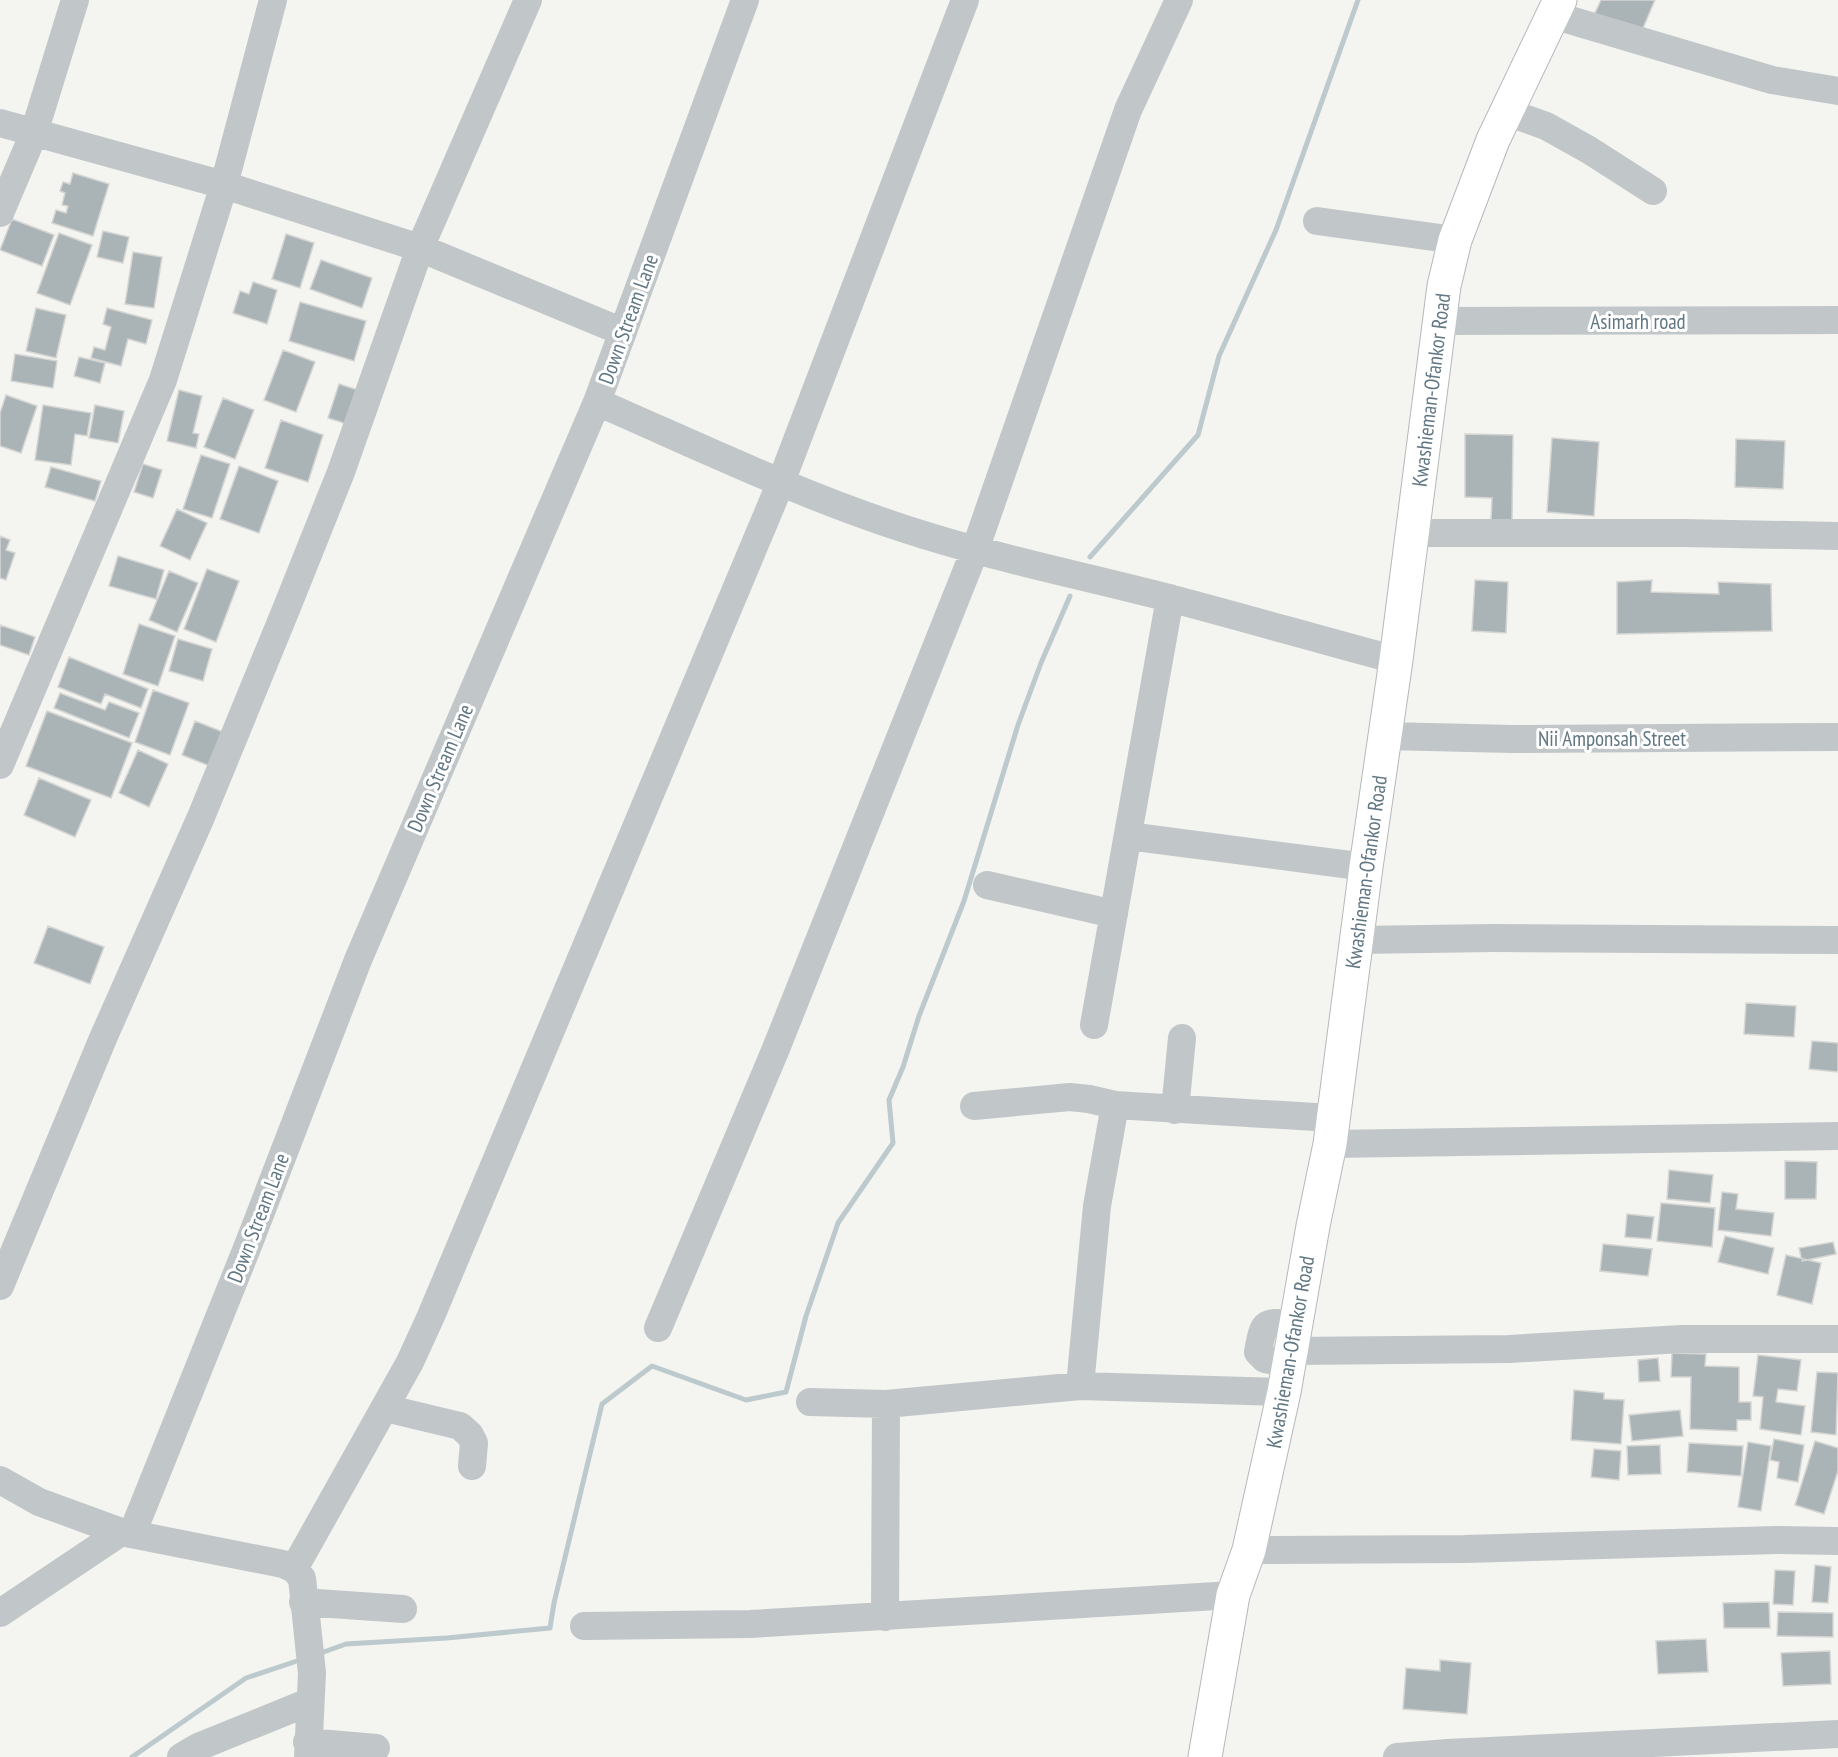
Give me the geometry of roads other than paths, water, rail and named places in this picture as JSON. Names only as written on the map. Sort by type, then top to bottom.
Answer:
[{"type":"main road","name":"Kwashieman-Ofankor Road","points":[[1205,1757],[1233,1595],[1249,1551],[1290,1358],[1331,1131],[1386,736],[1444,286],[1455,240],[1474,189],[1506,112],[1557,8]]},
{"type":"street","points":[[0,213],[34,133],[75,0]]},
{"type":"street","points":[[0,765],[163,380],[224,186],[273,0]]},
{"type":"street","points":[[0,1286],[104,1036],[205,806],[300,576],[341,472],[420,248],[528,0]]},
{"type":"street","name":"Down Stream Lane","points":[[126,1533],[249,1243],[358,960],[597,402],[745,0]]},
{"type":"street","points":[[294,1569],[410,1362],[431,1316],[781,482],[965,0]]},
{"type":"street","points":[[658,1329],[775,1051],[975,550],[1128,110],[1179,0]]},
{"type":"street","points":[[1557,8],[1772,80],[1838,91]]},
{"type":"street","points":[[1506,112],[1546,126],[1589,150],[1653,191]]},
{"type":"street","points":[[0,123],[224,186],[420,248],[623,332]]},
{"type":"street","points":[[1317,221],[1455,240]]},
{"type":"street","name":"Asimarh road","points":[[1439,321],[1838,320]]},
{"type":"street","points":[[597,402],[839,506],[902,528],[975,550],[1170,598],[1396,660]]},
{"type":"street","points":[[1412,533],[1683,533],[1838,536]]},
{"type":"street","points":[[1094,1024],[1170,598]]},
{"type":"street","name":"Nii Amponsah Street","points":[[1386,736],[1512,739],[1838,737]]},
{"type":"street","points":[[1128,836],[1366,867]]},
{"type":"street","points":[[987,885],[1114,914]]},
{"type":"street","points":[[1356,940],[1505,938],[1838,940]]},
{"type":"street","points":[[1174,1110],[1182,1038]]},
{"type":"street","points":[[974,1106],[1070,1097],[1114,1105],[1174,1110],[1331,1131],[1838,1136]]},
{"type":"street","points":[[1080,1386],[1097,1206],[1114,1105]]},
{"type":"street","points":[[810,1402],[886,1404],[1080,1386],[1290,1358],[1682,1339],[1838,1339]]},
{"type":"street","points":[[885,1617],[886,1404]]},
{"type":"street","points":[[385,1408],[460,1426],[470,1435],[474,1443],[472,1466]]},
{"type":"street","points":[[0,1480],[39,1502],[126,1533],[283,1564],[294,1569],[302,1578],[312,1673],[307,1749],[376,1748]]},
{"type":"street","points":[[0,1613],[126,1533]]},
{"type":"street","points":[[1249,1551],[1465,1549],[1777,1540],[1838,1541]]},
{"type":"street","points":[[584,1626],[750,1624],[1233,1595]]},
{"type":"street","points":[[303,1602],[404,1609]]},
{"type":"street","points":[[181,1757],[198,1747],[309,1702]]},
{"type":"street","points":[[1397,1757],[1838,1734]]},
{"type":"waterway","points":[[1090,557],[1198,435],[1219,356],[1276,230],[1358,0]]},
{"type":"waterway","points":[[318,1654],[346,1644],[447,1638],[550,1628],[602,1404],[652,1366],[746,1400],[786,1392],[806,1316],[838,1223],[893,1143],[889,1100],[964,901],[1018,725],[1041,663],[1070,596]]},
{"type":"waterway","points":[[132,1757],[246,1678],[303,1659]]}]
